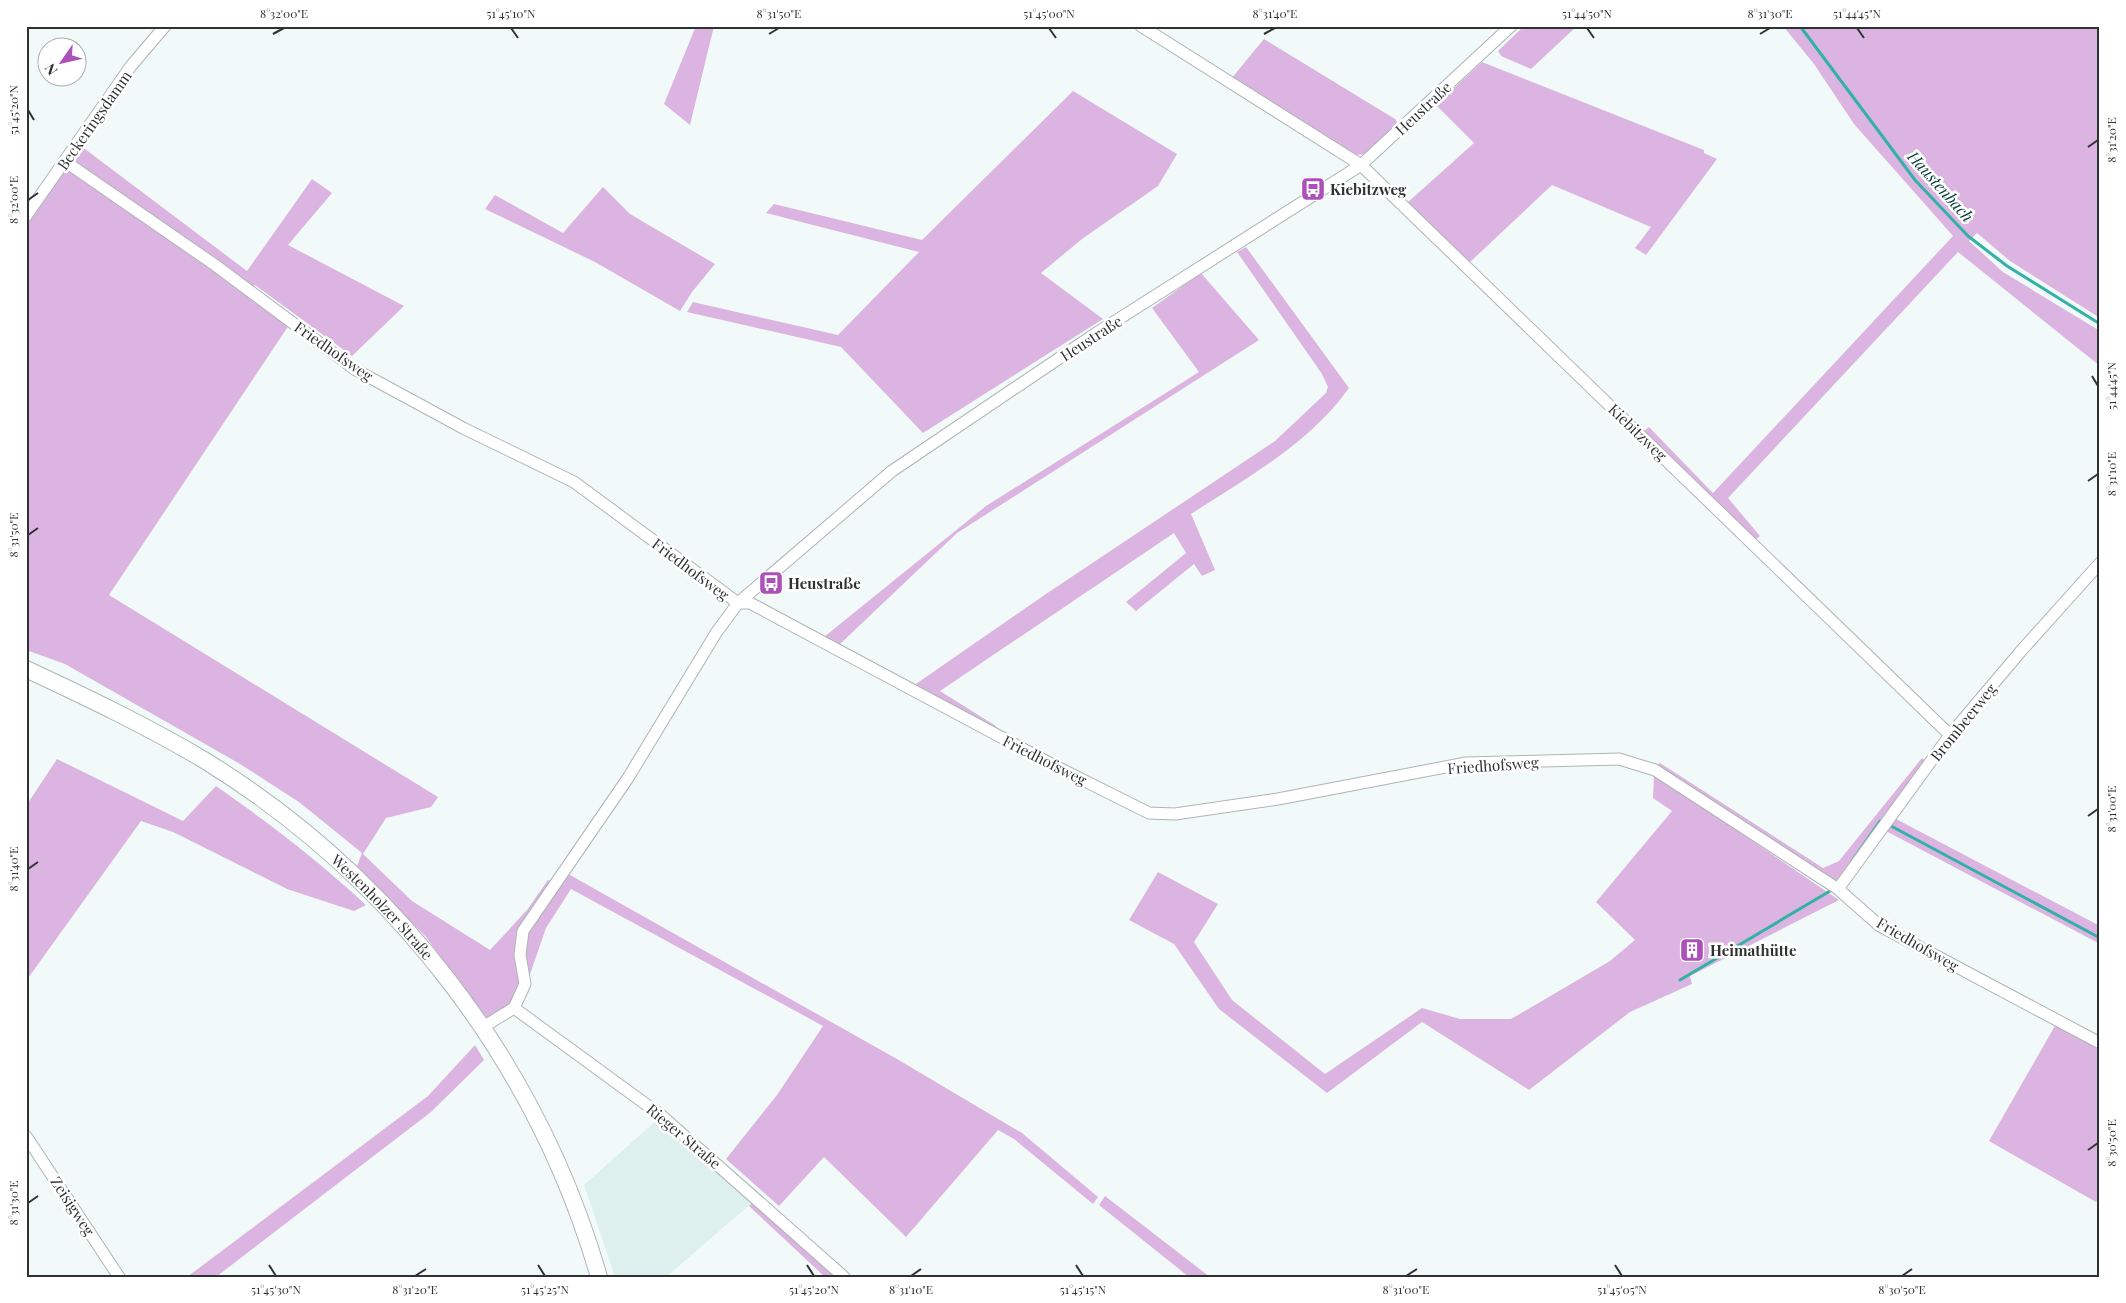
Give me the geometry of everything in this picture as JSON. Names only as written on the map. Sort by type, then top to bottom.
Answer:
[{"type":"main road","name":"Westenholzer Straße","points":[[26,669],[108,707],[204,761],[280,813],[350,870],[420,944],[483,1027],[509,1068],[557,1158],[577,1209],[599,1277]]},
{"type":"street","name":"Beckeringsdamm","points":[[26,216],[66,162],[132,66],[165,26]]},
{"type":"street","name":"Kiebitzweg","points":[[1141,26],[1361,165],[1950,735]]},
{"type":"street","name":"Heustraße","points":[[514,1008],[525,984],[520,955],[523,930],[628,778],[716,634],[738,604],[892,471],[1095,334],[1361,165],[1511,26]]},
{"type":"street","name":"Friedhofsweg","points":[[66,162],[215,265],[356,370],[463,428],[574,482],[738,604],[750,603],[958,715],[1149,813],[1175,814],[1278,800],[1466,763],[1620,759],[1655,770],[1838,889],[1880,926],[2100,1043]]},
{"type":"street","name":"Brombeerweg","points":[[1838,889],[1950,735],[2021,651],[2100,563]]},
{"type":"street","points":[[483,1027],[514,1008]]},
{"type":"street","name":"Rieger Straße","points":[[514,1008],[662,1116],[844,1277]]},
{"type":"street","name":"Zeisigweg","points":[[26,1136],[119,1277]]},
{"type":"shaded area","points":[[696,26],[714,26],[690,125],[664,104]]},
{"type":"shaded area","points":[[1524,26],[1577,26],[1531,69],[1501,56],[1498,51]]},
{"type":"shaded area","points":[[1783,26],[2100,26],[2100,318],[2010,261],[1977,233],[1969,241],[2003,272],[2100,331],[2100,366],[1958,252],[1728,498],[1760,536],[1754,541],[1643,432],[1649,427],[1713,493],[1953,236],[1854,124],[1814,64]]},
{"type":"shaded area","points":[[1264,39],[1395,119],[1399,125],[1366,154],[1355,155],[1231,79]]},
{"type":"shaded area","points":[[1482,62],[1704,150],[1704,153],[1717,159],[1646,255],[1635,248],[1651,227],[1552,185],[1469,263],[1407,203],[1474,143],[1436,105]]},
{"type":"shaded area","points":[[1073,91],[1177,154],[1158,186],[1082,239],[1041,273],[1103,319],[923,433],[841,347],[687,312],[693,302],[838,335],[919,252],[766,213],[774,204],[922,240]]},
{"type":"shaded area","points":[[81,146],[247,271],[312,179],[332,193],[288,245],[404,306],[352,356],[255,285],[251,288],[70,162]]},
{"type":"shaded area","points":[[65,168],[213,268],[289,325],[109,595],[438,797],[431,807],[386,818],[363,854],[412,901],[490,950],[527,910],[548,880],[559,883],[565,875],[570,875],[897,1059],[1022,1133],[1098,1197],[1093,1204],[1014,1139],[998,1130],[906,1237],[824,1157],[779,1206],[726,1159],[777,1095],[823,1026],[571,889],[546,928],[519,1006],[487,1019],[426,937],[357,866],[362,853],[299,802],[240,764],[65,664],[26,650],[26,222]]},
{"type":"shaded area","points":[[603,187],[630,214],[715,264],[692,292],[680,311],[595,262],[485,209],[495,195],[563,233]]},
{"type":"shaded area","points":[[1246,247],[1349,388],[1315,427],[1296,443],[1255,473],[1191,514],[1215,570],[1202,576],[1194,564],[1136,611],[1126,602],[1186,553],[1174,533],[940,691],[996,726],[994,731],[913,686],[1046,594],[1275,441],[1326,393],[1328,387],[1322,374],[1237,252]]},
{"type":"shaded area","points":[[1201,273],[1259,340],[957,533],[839,645],[824,637],[986,506],[1199,372],[1152,308]]},
{"type":"shaded area","points":[[1922,758],[1928,762],[1837,887],[1656,766],[1660,763],[1823,868],[1839,861]]},
{"type":"shaded area","points":[[57,759],[183,821],[216,786],[293,843],[366,905],[354,911],[287,889],[173,832],[141,821],[26,981],[26,806]]},
{"type":"shaded area","points":[[1654,774],[1839,900],[1690,976],[1692,984],[1630,1012],[1529,1090],[1422,1022],[1327,1093],[1219,1009],[1174,944],[1129,920],[1158,872],[1218,904],[1194,942],[1232,1000],[1325,1074],[1422,1008],[1460,1019],[1511,1019],[1610,961],[1635,940],[1596,902],[1672,811],[1653,798]]},
{"type":"shaded area","points":[[1896,819],[2100,926],[2100,944],[1886,831]]},
{"type":"shaded area","points":[[2056,1024],[2100,1050],[2100,1196],[2096,1202],[1989,1141]]},
{"type":"shaded area","points":[[475,1045],[484,1060],[431,1112],[216,1277],[187,1277],[428,1096]]},
{"type":"shaded area","points":[[657,1120],[754,1201],[666,1277],[615,1277],[584,1185]]},
{"type":"shaded area","points":[[1105,1196],[1210,1277],[1189,1277],[1099,1205]]},
{"type":"shaded area","points":[[754,1201],[837,1277],[825,1277],[749,1206]]},
{"type":"waterway","name":"Haustenbach","points":[[1800,26],[1915,180],[1968,236],[2007,266],[2100,324]]},
{"type":"waterway","points":[[1852,861],[1880,821]]},
{"type":"waterway","points":[[1891,826],[2100,938]]},
{"type":"waterway","points":[[1680,980],[1830,891]]},
{"type":"place","name":"Kiebitzweg","points":[[1313,189]]},
{"type":"place","name":"Heustraße","points":[[771,583]]},
{"type":"place","name":"Heimathütte","points":[[1692,950]]}]
